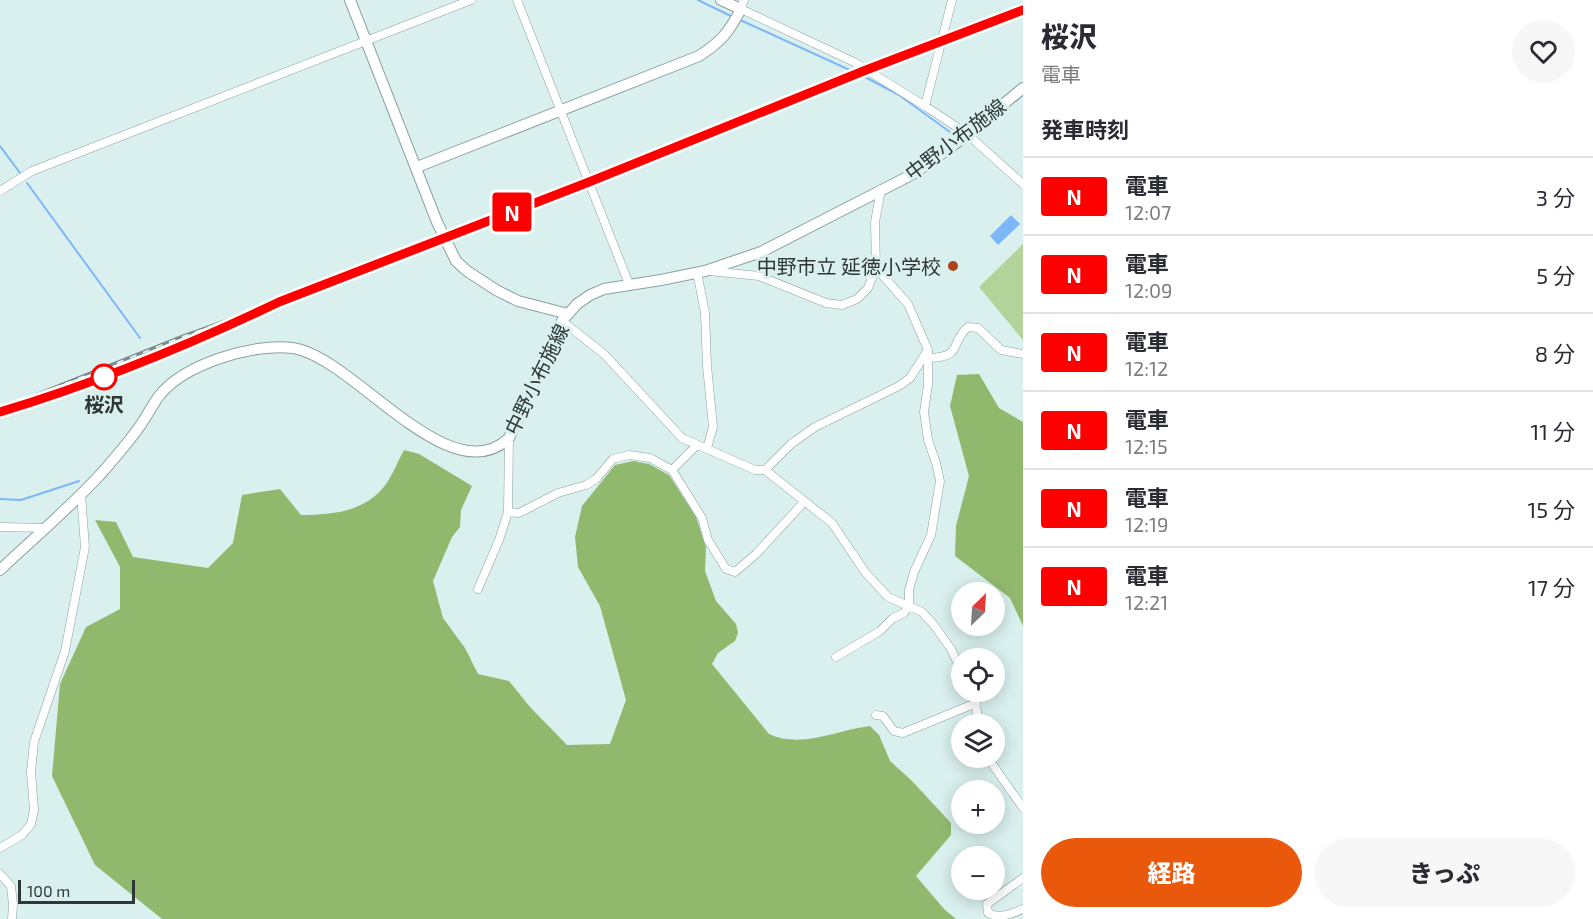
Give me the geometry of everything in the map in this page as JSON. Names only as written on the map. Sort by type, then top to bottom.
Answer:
[{"type":"main road","points":[[350,0],[437,222],[456,261],[486,283],[518,301],[565,317]]},
{"type":"main road","points":[[417,168],[699,56],[718,44],[731,28],[742,5],[721,0]]},
{"type":"main road","name":"中野小布施線","points":[[0,570],[81,494],[123,448],[142,424],[160,395],[177,379],[227,356],[248,351],[294,348],[310,353],[332,366],[428,436],[450,446],[475,451],[490,450],[501,445],[509,438],[565,317],[590,294],[604,289],[701,271],[760,252],[915,172],[955,144],[1023,88]]},
{"type":"street","points":[[0,191],[32,171],[471,0]]},
{"type":"street","points":[[517,0],[629,284]]},
{"type":"street","points":[[925,106],[952,0]]},
{"type":"street","points":[[742,5],[854,62],[925,106],[966,134],[1023,184]]},
{"type":"street","points":[[707,448],[713,427],[701,271],[759,276],[826,303],[842,305],[857,298],[868,288],[876,268],[875,222],[881,189]]},
{"type":"street","points":[[836,657],[880,631],[893,618],[904,613],[909,605],[909,590],[914,572],[931,535],[940,481],[928,440],[924,412],[929,354],[908,304],[876,268]]},
{"type":"street","points":[[565,317],[604,354],[640,396],[682,438],[755,470],[765,470],[832,523],[876,585],[888,597],[922,612],[951,649]]},
{"type":"street","points":[[929,354],[943,358],[950,354],[957,346],[960,334],[968,327],[978,328],[1001,350],[1023,354]]},
{"type":"street","points":[[765,470],[791,444],[815,427],[899,386],[910,378],[929,354]]},
{"type":"street","points":[[478,589],[508,512],[509,438]]},
{"type":"street","points":[[672,470],[697,445]]},
{"type":"street","points":[[508,512],[519,513],[558,493],[586,485],[596,479],[613,459],[629,455],[650,458],[672,470],[702,518],[708,540],[726,569],[735,572],[756,554],[804,502]]},
{"type":"street","points":[[0,848],[22,835],[31,824],[34,810],[31,772],[34,742],[64,651],[85,547],[81,494]]},
{"type":"street","points":[[0,527],[45,528]]},
{"type":"street","points":[[876,716],[883,716],[894,731],[903,734],[976,703],[978,714]]},
{"type":"street","points":[[995,768],[1023,808]]},
{"type":"street","points":[[0,874],[11,886],[12,919]]},
{"type":"street","points":[[1023,878],[987,904],[987,910],[994,917],[1023,909]]},
{"type":"green space","points":[[1023,244],[1023,340],[979,287]]},
{"type":"green space","points":[[979,374],[999,408],[1023,422],[1023,626],[1010,598],[1005,594],[1005,582],[989,582],[955,556],[956,526],[969,476],[950,406],[957,375]]},
{"type":"green space","points":[[404,450],[419,454],[472,486],[461,510],[460,527],[452,537],[433,581],[443,618],[465,648],[478,674],[509,681],[530,707],[567,745],[610,744],[626,700],[600,606],[578,567],[575,537],[582,506],[615,465],[633,461],[649,464],[669,475],[696,517],[706,547],[705,571],[716,601],[736,624],[738,633],[735,641],[718,653],[712,664],[769,734],[794,740],[807,739],[870,726],[879,735],[890,761],[951,823],[951,835],[916,876],[944,909],[956,919],[162,919],[95,865],[52,776],[60,684],[86,627],[120,609],[120,567],[95,520],[116,522],[133,557],[208,568],[233,543],[242,495],[280,489],[301,515],[336,513],[369,501],[389,480]]},
{"type":"water","points":[[1011,215],[1020,224],[998,245],[990,236]]},
{"type":"waterway","points":[[698,0],[733,17]]},
{"type":"waterway","points":[[738,19],[899,95],[954,135]]},
{"type":"waterway","points":[[1016,101],[1023,95]]},
{"type":"waterway","points":[[0,146],[20,173]]},
{"type":"waterway","points":[[27,183],[140,338]]},
{"type":"waterway","points":[[0,499],[21,500],[79,481]]},
{"type":"railway","points":[[0,410],[1023,10]]},
{"type":"train","name":"N","points":[[0,412],[103,377],[233,324],[279,302],[1023,10]]},
{"type":"place","name":"中野市立 延徳小学校","points":[[953,266]]},
{"type":"place","name":"桜沢","points":[[104,377]]}]
